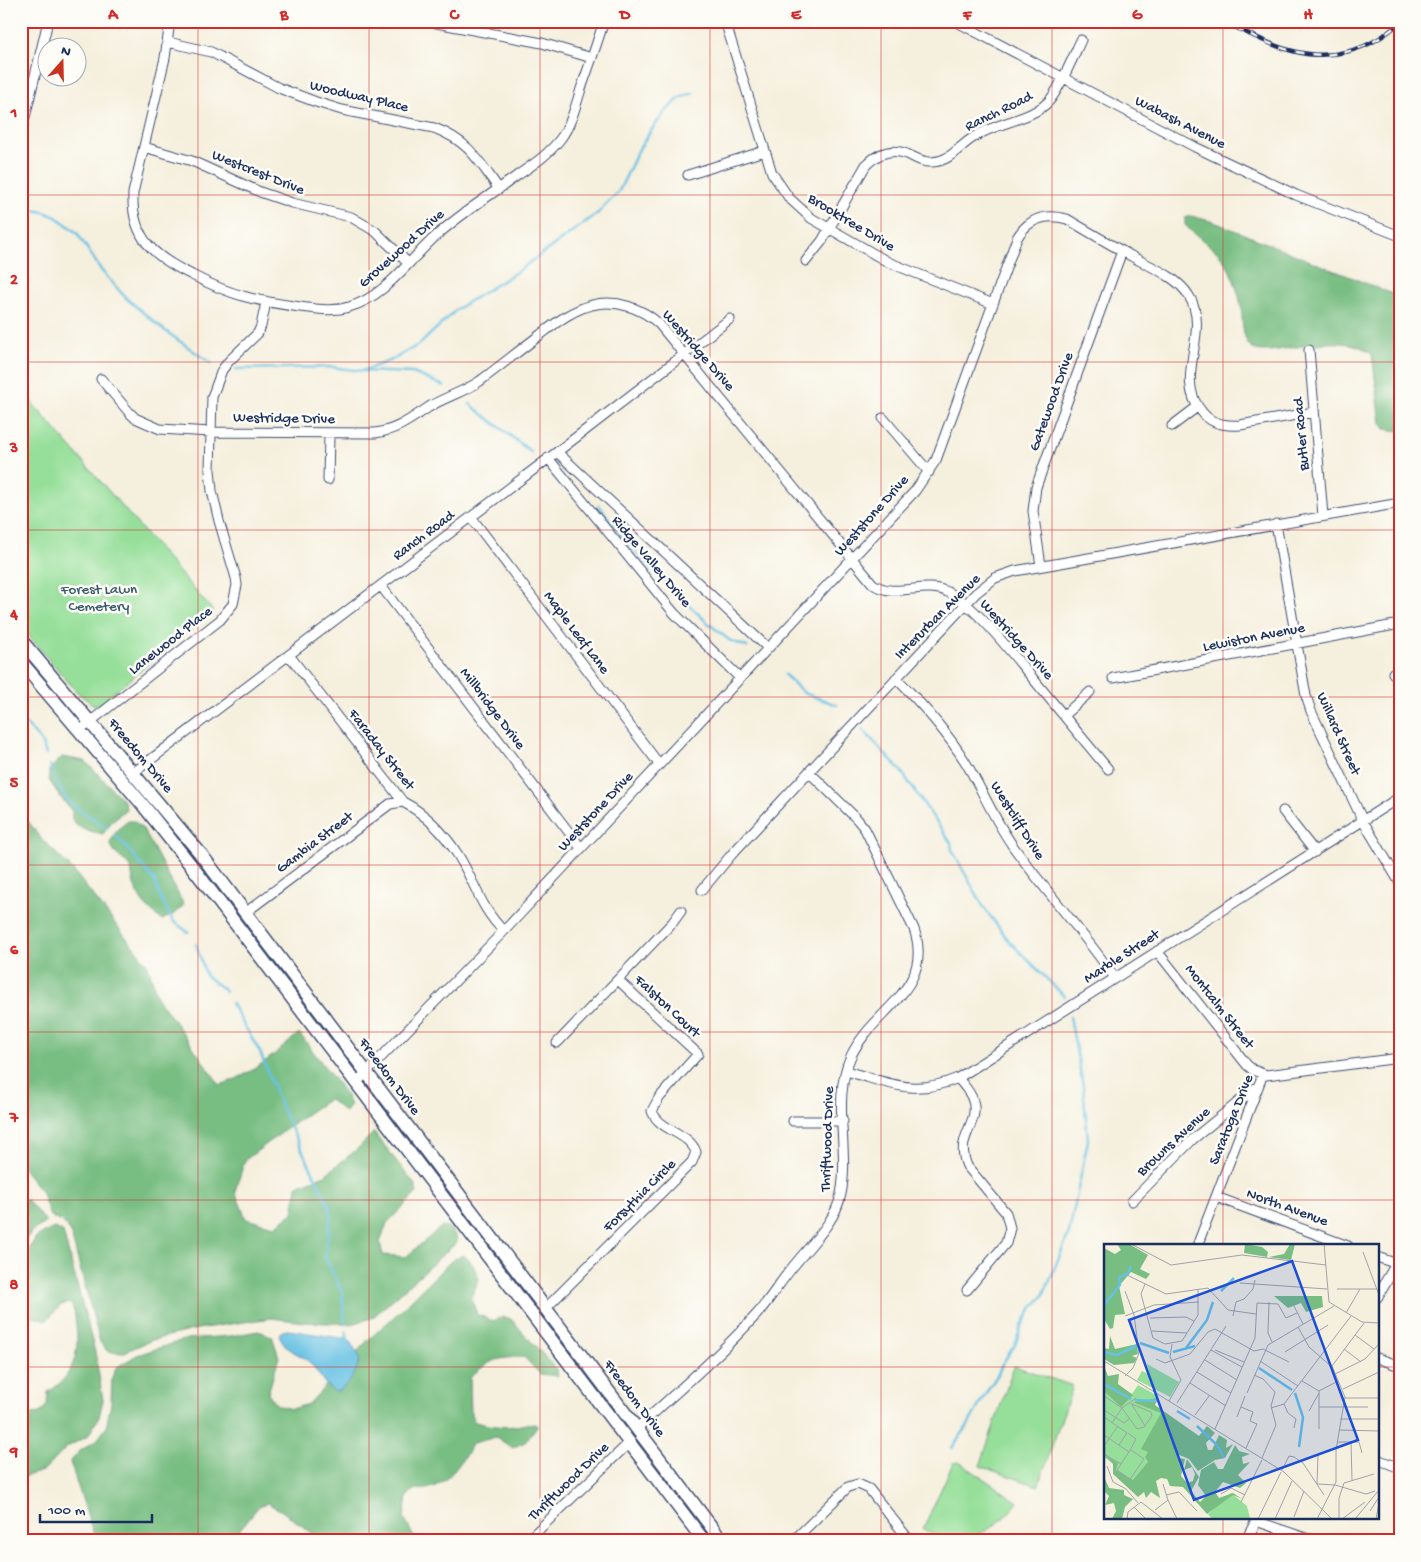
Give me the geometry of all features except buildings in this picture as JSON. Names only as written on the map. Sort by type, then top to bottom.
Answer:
[{"type":"main road","name":"Freedom Drive","points":[[21,640],[200,853],[722,1541]]},
{"type":"main road","name":"Freedom Drive","points":[[21,662],[154,818],[704,1541]]},
{"type":"main road","points":[[543,1328],[556,1336],[622,1420],[637,1428]]},
{"type":"main road","points":[[630,1442],[644,1447],[707,1527],[713,1530]]},
{"type":"street","points":[[21,134],[48,21]]},
{"type":"street","name":"Grovewood Drive","points":[[170,21],[168,42],[135,185],[133,205],[135,219],[147,244],[163,260],[212,286],[239,296],[266,302],[329,310],[350,307],[375,295],[448,225],[541,159],[560,139],[570,121],[604,21]]},
{"type":"street","points":[[426,21],[542,43],[592,58]]},
{"type":"street","name":"Brooktree Drive","points":[[725,21],[764,151],[774,177],[788,198],[811,218],[888,262],[993,304]]},
{"type":"street","name":"Wabash Avenue","points":[[955,21],[1195,147],[1279,188],[1400,236]]},
{"type":"street","name":"Ranch Road","points":[[806,261],[829,229],[866,165],[875,157],[892,151],[907,154],[923,162],[945,160],[974,136],[1040,108],[1049,101],[1063,78],[1081,40]]},
{"type":"street","name":"Woodway Place","points":[[168,42],[212,52],[279,88],[316,102],[342,110],[434,128],[448,133],[469,148],[499,189]]},
{"type":"street","name":"Westcrest Drive","points":[[144,147],[192,161],[260,192],[292,203],[351,217],[375,231],[408,263]]},
{"type":"street","points":[[688,175],[764,151]]},
{"type":"street","name":"Weststone Drive","points":[[356,1082],[504,931],[915,491],[929,472],[940,450],[1017,238],[1022,230],[1034,220],[1053,216],[1067,219],[1179,284],[1190,296],[1198,321],[1189,379],[1192,398],[1197,407]]},
{"type":"street","name":"Gatewood Drive","points":[[1041,566],[1033,511],[1036,487],[1122,251]]},
{"type":"street","name":"Lanewood Place","points":[[80,730],[220,620],[233,604],[236,594],[236,578],[218,521],[212,491],[212,397],[218,378],[229,361],[258,333],[266,302]]},
{"type":"street","name":"Westridge Drive","points":[[101,379],[129,412],[152,427],[171,431],[375,434],[406,424],[441,400],[479,382],[570,313],[593,304],[603,303],[622,304],[644,312],[659,324],[873,584],[879,588],[891,591],[934,587],[952,594],[1000,638],[1108,769]]},
{"type":"street","name":"Ranch Road","points":[[133,773],[471,518],[730,319]]},
{"type":"street","name":"Butler Road","points":[[1310,350],[1323,516]]},
{"type":"street","points":[[1172,426],[1197,407],[1212,420],[1230,426],[1314,412]]},
{"type":"street","points":[[882,418],[929,472]]},
{"type":"street","points":[[328,480],[329,434]]},
{"type":"street","name":"Ridge Valley Drive","points":[[557,452],[768,647]]},
{"type":"street","name":"Ridge Valley Drive","points":[[548,458],[674,613],[740,678]]},
{"type":"street","name":"Interurban Avenue","points":[[702,890],[732,854],[896,678],[976,593],[995,578],[1015,571],[1041,566],[1400,503]]},
{"type":"street","name":"Maple Leaf Lane","points":[[471,518],[659,764]]},
{"type":"street","name":"Willard Street","points":[[1276,524],[1296,644],[1306,696],[1311,711],[1363,821],[1400,883]]},
{"type":"street","name":"Millbridge Drive","points":[[381,586],[581,848]]},
{"type":"street","name":"Lewiston Avenue","points":[[1113,678],[1400,624]]},
{"type":"street","name":"Faraday Street","points":[[289,655],[403,802],[426,816],[437,828],[458,856],[488,913],[504,931]]},
{"type":"street","points":[[1393,673],[1400,681]]},
{"type":"street","name":"Westcliff Drive","points":[[896,678],[924,705],[966,763],[1014,848],[1081,931],[1115,978]]},
{"type":"street","points":[[1064,715],[1090,692]]},
{"type":"street","name":"Thriftwood Drive","points":[[637,1428],[756,1316],[832,1217],[841,1195],[843,1174],[843,1091],[846,1071],[858,1044],[901,996],[915,976],[919,955],[918,938],[865,829],[808,772]]},
{"type":"street","name":"Marble Street","points":[[846,1071],[900,1086],[918,1088],[938,1086],[958,1078],[1400,797]]},
{"type":"street","name":"Gambia Street","points":[[245,913],[390,804],[399,801],[403,802]]},
{"type":"street","points":[[1283,811],[1314,852]]},
{"type":"street","points":[[557,1044],[681,911]]},
{"type":"street","name":"Montcalm Street","points":[[1157,951],[1247,1065],[1263,1074]]},
{"type":"street","name":"Falston Court","points":[[618,980],[698,1054]]},
{"type":"street","name":"Forsythia Circle","points":[[545,1309],[616,1240],[695,1158],[696,1152],[692,1142],[658,1120],[652,1111],[659,1098],[698,1054]]},
{"type":"street","name":"Saratoga Drive","points":[[1198,1244],[1263,1074],[1400,1058]]},
{"type":"street","points":[[958,1078],[971,1095],[975,1110],[963,1142],[964,1158],[968,1166],[1006,1212],[1010,1228],[1006,1243],[967,1290]]},
{"type":"street","name":"Browns Avenue","points":[[1132,1201],[1193,1139],[1259,1085]]},
{"type":"street","points":[[793,1121],[842,1121]]},
{"type":"street","name":"North Avenue","points":[[1216,1197],[1343,1244]]},
{"type":"street","points":[[1378,1257],[1399,1262],[1378,1294]]},
{"type":"street","points":[[1378,1358],[1400,1366]]},
{"type":"street","name":"Thriftwood Drive","points":[[527,1541],[630,1442]]},
{"type":"street","points":[[1378,1459],[1400,1468]]},
{"type":"street","points":[[792,1541],[848,1487],[858,1484],[869,1490],[910,1541]]},
{"type":"street","points":[[1246,1541],[1256,1520]]},
{"type":"street","points":[[1260,1520],[1314,1541]]},
{"type":"green space","points":[[1191,216],[1214,222],[1400,297],[1400,431],[1385,429],[1381,423],[1372,354],[1358,346],[1342,343],[1324,343],[1261,351],[1252,348],[1248,344],[1244,334],[1241,305],[1229,270],[1222,257],[1185,225],[1185,218]]},
{"type":"green space","name":"Forest Lawn Cemetery","points":[[21,390],[213,611],[99,705],[92,704],[77,692],[21,627]]},
{"type":"green space","points":[[62,757],[85,761],[124,801],[126,809],[113,820],[103,834],[77,826],[72,819],[72,811],[49,780],[49,770]]},
{"type":"green space","points":[[21,811],[39,836],[72,869],[148,965],[157,997],[220,1085],[252,1070],[299,1033],[344,1092],[350,1105],[345,1112],[329,1099],[245,1160],[235,1191],[246,1219],[275,1226],[293,1213],[297,1186],[325,1175],[355,1151],[374,1132],[415,1185],[417,1193],[387,1223],[380,1242],[383,1255],[406,1257],[441,1227],[449,1227],[456,1236],[457,1242],[372,1318],[352,1324],[304,1322],[271,1318],[197,1329],[152,1340],[122,1353],[108,1352],[100,1342],[71,1234],[65,1224],[50,1216],[41,1191],[21,1166]]},
{"type":"green space","points":[[128,821],[134,821],[143,829],[184,905],[174,914],[162,920],[140,898],[134,884],[131,867],[114,852],[110,843],[117,830]]},
{"type":"green space","points":[[27,1200],[46,1222],[31,1232],[21,1248],[21,1201]]},
{"type":"green space","points":[[54,1228],[63,1232],[95,1352],[103,1400],[99,1417],[88,1436],[67,1447],[45,1470],[21,1478],[21,1415],[40,1413],[47,1405],[48,1392],[57,1386],[69,1372],[77,1346],[75,1316],[70,1303],[61,1305],[46,1321],[21,1313],[21,1264],[36,1237]]},
{"type":"green space","points":[[464,1255],[473,1265],[479,1279],[471,1298],[477,1314],[492,1321],[504,1317],[511,1319],[556,1369],[558,1376],[540,1374],[524,1357],[500,1359],[488,1363],[470,1378],[471,1415],[475,1422],[510,1427],[528,1424],[538,1425],[525,1442],[512,1448],[496,1437],[473,1443],[465,1456],[444,1481],[428,1489],[415,1489],[407,1496],[404,1518],[416,1541],[323,1541],[282,1511],[267,1503],[259,1506],[229,1541],[96,1541],[70,1462],[80,1451],[97,1440],[106,1428],[111,1404],[112,1377],[117,1367],[137,1355],[187,1339],[231,1336],[258,1331],[272,1336],[279,1357],[268,1393],[277,1405],[291,1409],[309,1404],[366,1342],[453,1259]]},
{"type":"green space","points":[[1014,1366],[1073,1386],[1038,1486],[980,1466]]},
{"type":"green space","points":[[959,1462],[1018,1502],[998,1523],[987,1530],[963,1538],[950,1538],[923,1529],[953,1463]]},
{"type":"water","points":[[288,1330],[348,1339],[360,1358],[349,1382],[336,1392],[327,1386],[308,1361],[285,1345],[279,1335],[282,1331]]},
{"type":"waterway","points":[[793,32],[806,21]]},
{"type":"waterway","points":[[362,371],[392,360],[420,344],[457,309],[518,271],[598,213],[619,191],[639,149],[666,111],[680,98],[693,93]]},
{"type":"waterway","points":[[21,208],[44,212],[56,217],[70,227],[77,233],[101,270],[126,298],[164,330],[212,364]]},
{"type":"waterway","points":[[236,369],[331,367],[362,371],[413,373],[444,386]]},
{"type":"waterway","points":[[470,404],[531,452]]},
{"type":"waterway","points":[[599,505],[623,539],[663,581],[729,640],[747,647]]},
{"type":"waterway","points":[[785,675],[804,693],[837,705]]},
{"type":"waterway","points":[[21,719],[41,741],[46,754]]},
{"type":"waterway","points":[[862,729],[901,771],[951,843],[952,850],[984,908],[1010,942],[1064,996]]},
{"type":"waterway","points":[[50,765],[59,787],[69,802],[107,828]]},
{"type":"waterway","points":[[116,835],[154,880],[161,899],[173,921],[188,932]]},
{"type":"waterway","points":[[196,944],[206,976],[225,992]]},
{"type":"waterway","points":[[231,1003],[260,1052],[282,1109],[329,1205],[331,1216],[325,1257],[342,1292],[345,1323]]},
{"type":"waterway","points":[[952,1448],[967,1427],[1002,1364],[1015,1345],[1021,1327],[1032,1308],[1043,1296],[1069,1233],[1088,1140],[1083,1086],[1070,1017]]},
{"type":"waterway","points":[[346,1331],[348,1340]]},
{"type":"railway","points":[[1222,21],[1280,47],[1319,55],[1334,54],[1362,47],[1376,40],[1400,22]]}]
